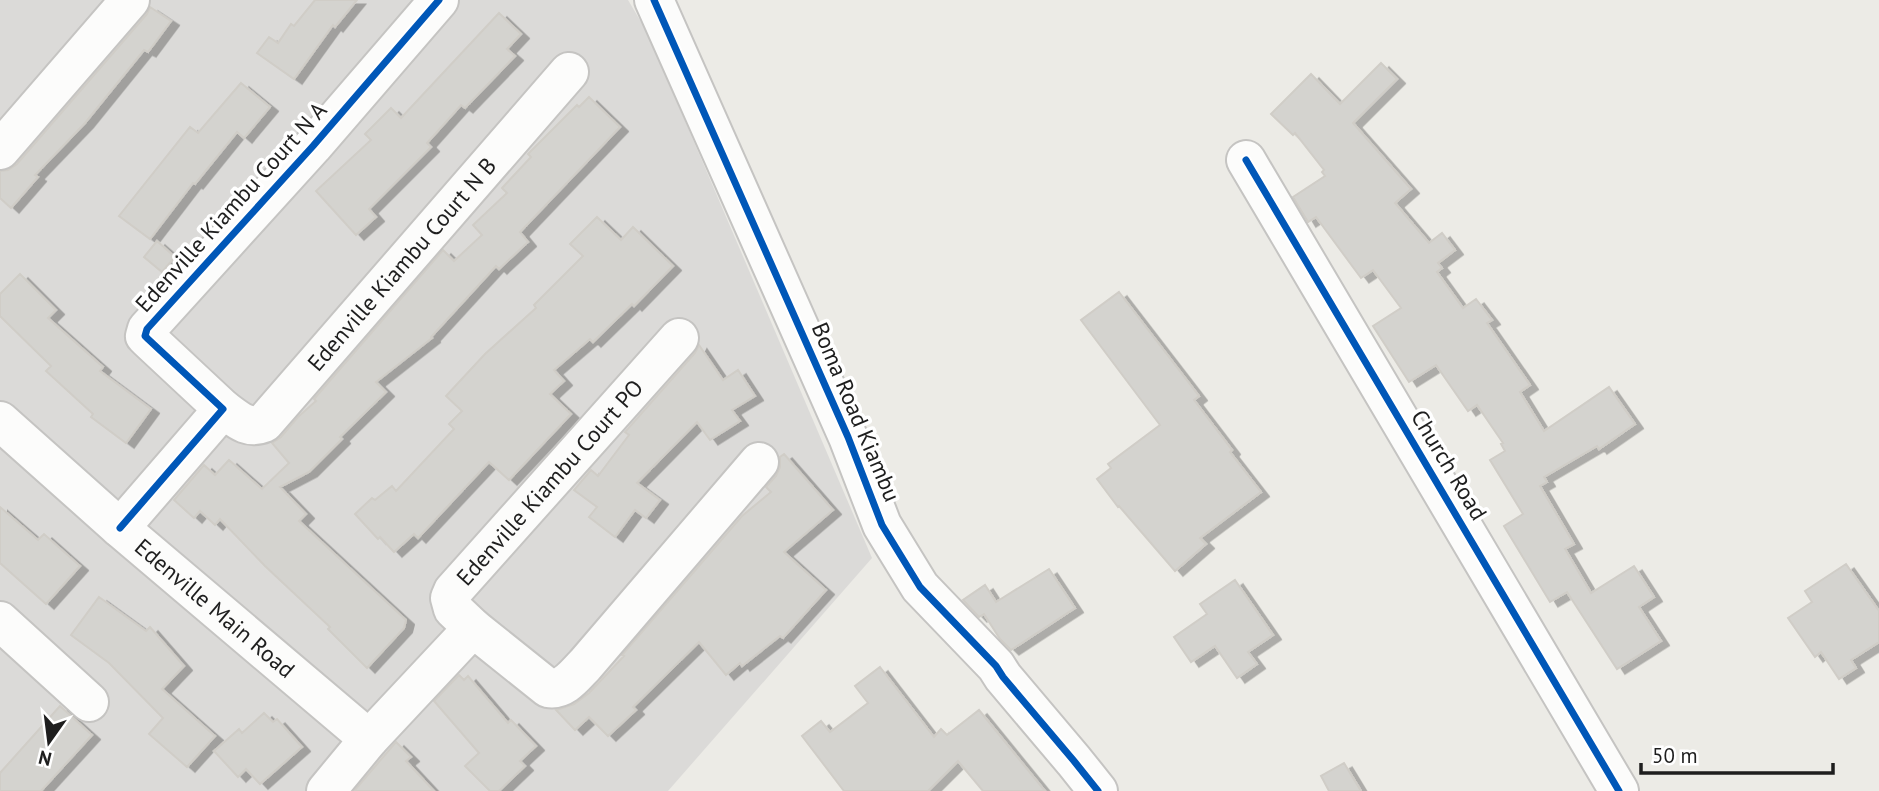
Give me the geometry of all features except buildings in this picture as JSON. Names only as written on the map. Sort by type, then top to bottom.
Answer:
[{"type":"street","points":[[0,150],[130,0]]},
{"type":"street","name":"Edenville Kiambu Court N A","points":[[223,409],[145,336],[146,329],[313,146],[439,0]]},
{"type":"street","name":"Boma Road Kiambu","points":[[654,0],[848,437],[882,525],[920,587],[996,666],[1098,791]]},
{"type":"street","name":"Edenville Kiambu Court N B","points":[[223,409],[247,426],[264,423],[569,72]]},
{"type":"street","name":"Church Road","points":[[1246,160],[1619,791]]},
{"type":"street","name":"Edenville Kiambu Court PO","points":[[678,338],[453,591],[450,598],[453,610],[548,688],[560,688],[585,665],[759,462]]},
{"type":"street","points":[[120,528],[223,409]]},
{"type":"street","name":"Edenville Main Road","points":[[0,421],[120,528],[369,739]]},
{"type":"street","points":[[0,621],[89,702]]},
{"type":"street","points":[[326,791],[369,739],[473,628]]},
{"type":"shaded area","points":[[0,0],[628,0],[647,32],[872,558],[668,791],[0,791]]},
{"type":"cycle path","points":[[120,528],[223,409],[145,336],[147,329],[313,146],[439,0]]},
{"type":"cycle path","points":[[654,0],[848,437],[882,525],[920,587],[996,666],[1098,791]]},
{"type":"cycle path","points":[[1246,160],[1619,791]]}]
